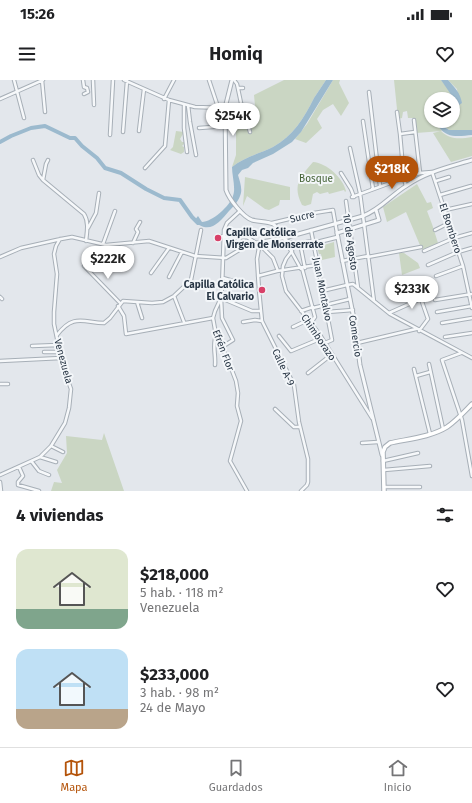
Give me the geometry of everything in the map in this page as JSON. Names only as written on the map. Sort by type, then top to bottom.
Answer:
[{"type":"main road","points":[[384,489],[383,450],[390,443],[430,434],[444,429],[472,404]]},
{"type":"street","points":[[14,80],[24,118]]},
{"type":"street","points":[[0,100],[43,80],[46,112]]},
{"type":"street","points":[[83,80],[84,87],[87,88],[88,92],[84,94]]},
{"type":"street","points":[[93,80],[94,105]]},
{"type":"street","points":[[110,135],[113,80]]},
{"type":"street","points":[[164,99],[174,80]]},
{"type":"street","points":[[209,80],[218,107]]},
{"type":"street","points":[[233,80],[236,82],[238,88],[250,132]]},
{"type":"street","points":[[233,80],[225,108],[226,190],[229,197],[250,219],[272,223],[277,228],[303,268]]},
{"type":"street","points":[[123,132],[126,81],[164,99],[188,105],[225,108]]},
{"type":"street","points":[[139,131],[144,90]]},
{"type":"street","points":[[368,92],[375,137],[380,186]]},
{"type":"street","points":[[145,168],[165,146],[169,100]]},
{"type":"street","points":[[184,104],[184,128],[188,152]]},
{"type":"street","points":[[188,105],[196,155]]},
{"type":"street","points":[[214,108],[221,112],[225,118]]},
{"type":"street","points":[[396,112],[406,186]]},
{"type":"street","points":[[414,120],[420,173]]},
{"type":"street","points":[[363,121],[373,189]]},
{"type":"street","points":[[199,128],[226,126]]},
{"type":"street","points":[[400,134],[415,132]]},
{"type":"street","points":[[350,148],[360,194],[374,301]]},
{"type":"street","points":[[33,160],[39,175],[43,180],[86,217],[88,228],[86,241]]},
{"type":"street","points":[[43,180],[48,160]]},
{"type":"street","points":[[261,245],[363,216],[376,210],[406,186],[432,172],[472,160]]},
{"type":"street","points":[[341,173],[352,189],[353,197],[404,178],[420,173],[432,172]]},
{"type":"street","name":"El Bombero","points":[[432,172],[464,266],[471,294],[472,307]]},
{"type":"street","points":[[436,181],[449,177]]},
{"type":"street","points":[[440,195],[471,186]]},
{"type":"street","points":[[88,228],[96,213],[99,193]]},
{"type":"street","name":"10 de Agosto","points":[[346,201],[357,283],[360,289]]},
{"type":"street","points":[[445,210],[472,204]]},
{"type":"street","name":"Efrén Flor","points":[[240,210],[226,225],[221,298],[213,318],[216,335],[236,381],[238,393],[237,406],[241,421],[230,461],[247,491]]},
{"type":"street","name":"Sucre","points":[[272,223],[333,210]]},
{"type":"street","name":"Comercio","points":[[333,210],[353,310],[360,365],[383,460]]},
{"type":"street","points":[[337,233],[379,220],[376,210]]},
{"type":"street","points":[[103,244],[115,211]]},
{"type":"street","points":[[133,243],[138,232],[136,229],[140,222]]},
{"type":"street","points":[[435,230],[449,223]]},
{"type":"street","points":[[57,335],[62,328],[70,323],[84,320],[104,323],[110,318],[119,304],[123,301],[163,302],[174,296],[191,280],[201,230]]},
{"type":"street","name":"Juan Montalvo","points":[[311,230],[332,340],[325,342]]},
{"type":"street","points":[[424,251],[454,238],[472,233]]},
{"type":"street","points":[[219,236],[247,237],[261,245],[273,258],[277,271],[282,276]]},
{"type":"street","points":[[284,239],[290,243],[300,243],[338,237]]},
{"type":"street","points":[[0,257],[21,248],[60,239],[72,238],[103,244],[119,245],[149,242],[195,256],[223,258],[230,257],[246,245],[256,242]]},
{"type":"street","name":"Venezuela","points":[[0,475],[32,462],[40,457],[51,446],[65,423],[69,408],[71,389],[66,378],[58,345],[54,312],[57,274],[54,254],[60,239]]},
{"type":"street","points":[[300,243],[303,268],[315,318],[311,323]]},
{"type":"street","name":"Calle A-9","points":[[261,245],[257,259],[262,321],[294,386],[300,427],[308,458],[308,482],[301,491]]},
{"type":"street","points":[[342,260],[368,257],[421,247]]},
{"type":"street","points":[[151,273],[169,248]]},
{"type":"street","points":[[428,265],[472,248]]},
{"type":"street","points":[[169,277],[182,252]]},
{"type":"street","name":"Chimborazo","points":[[292,252],[284,262],[282,271],[286,291],[325,342],[373,420]]},
{"type":"street","points":[[258,276],[277,271],[318,265]]},
{"type":"street","points":[[84,266],[119,304],[124,316],[126,334],[184,322],[213,318]]},
{"type":"street","points":[[436,276],[464,266]]},
{"type":"street","points":[[223,278],[247,285]]},
{"type":"street","points":[[467,280],[472,279]]},
{"type":"street","points":[[322,291],[357,283]]},
{"type":"street","points":[[347,285],[353,284],[389,313],[472,358]]},
{"type":"street","points":[[435,300],[471,294]]},
{"type":"street","points":[[174,296],[184,322]]},
{"type":"street","points":[[389,313],[427,296]]},
{"type":"street","points":[[222,347],[233,340],[222,318],[221,298],[252,311],[261,311]]},
{"type":"street","points":[[301,311],[350,299]]},
{"type":"street","points":[[358,343],[418,330],[428,319],[421,299]]},
{"type":"street","points":[[137,302],[142,318]]},
{"type":"street","points":[[437,312],[472,307]]},
{"type":"street","points":[[327,312],[353,310]]},
{"type":"street","points":[[442,323],[472,318]]},
{"type":"street","points":[[243,322],[255,320],[262,321]]},
{"type":"street","points":[[293,327],[308,320]]},
{"type":"street","points":[[445,337],[472,333]]},
{"type":"street","points":[[215,365],[216,355],[214,341],[216,335]]},
{"type":"street","points":[[279,336],[291,351],[322,338]]},
{"type":"street","points":[[32,346],[58,345]]},
{"type":"street","points":[[44,352],[60,352]]},
{"type":"street","points":[[461,353],[442,360],[462,420],[472,476]]},
{"type":"street","points":[[308,373],[332,355]]},
{"type":"street","points":[[0,361],[61,358]]},
{"type":"street","points":[[429,364],[444,429]]},
{"type":"street","points":[[414,369],[430,434]]},
{"type":"street","points":[[416,376],[430,372]]},
{"type":"street","points":[[0,384],[8,384]]},
{"type":"street","points":[[364,405],[367,406],[369,404]]},
{"type":"street","points":[[275,409],[294,427],[300,427]]},
{"type":"street","points":[[362,443],[378,442]]},
{"type":"street","points":[[380,446],[390,443]]},
{"type":"street","points":[[51,446],[63,452]]},
{"type":"street","points":[[383,460],[418,453]]},
{"type":"street","points":[[40,457],[56,462]]},
{"type":"street","points":[[32,462],[39,472],[49,475]]},
{"type":"street","points":[[384,470],[430,466]]},
{"type":"street","points":[[19,467],[23,476],[18,482],[18,485],[39,491]]},
{"type":"street","points":[[0,482],[1,491]]},
{"type":"street","points":[[384,489],[420,487]]},
{"type":"green space","points":[[284,80],[326,80],[302,119],[286,138],[273,147],[247,158],[232,167],[236,155],[236,125],[256,117],[254,95]]},
{"type":"green space","points":[[333,80],[340,80],[339,83],[349,103],[341,116],[333,104],[323,110],[317,119],[322,128],[306,143],[295,139],[307,124]]},
{"type":"green space","points":[[394,80],[441,80],[449,90],[450,92],[424,92],[424,128],[440,128],[442,131],[416,133],[414,118],[408,118],[407,111],[403,112],[402,118],[398,119]]},
{"type":"green space","points":[[448,80],[472,80],[472,130],[449,130],[446,128],[460,128],[460,92],[457,92],[457,89]]},
{"type":"green space","points":[[176,131],[184,132],[180,139],[184,142],[182,146],[184,147],[184,152],[181,154],[170,150],[173,147]]},
{"type":"green space","points":[[441,131],[448,136],[455,138],[472,137],[472,156],[451,162],[433,133]]},
{"type":"green space","name":"Bosque","points":[[313,162],[324,165],[334,172],[342,181],[346,191],[345,192],[344,190],[329,194],[328,192],[320,194],[317,192],[313,194],[311,204],[305,206],[302,205],[299,198],[298,187],[304,172]]},
{"type":"green space","name":"Bosque","points":[[245,177],[290,187],[290,200],[280,200],[279,205],[269,210],[265,209],[247,196],[243,206]]},
{"type":"green space","points":[[417,184],[427,203],[431,202],[433,208],[427,211],[438,243],[422,250],[406,212],[387,222],[383,207]]},
{"type":"green space","points":[[334,242],[335,257],[322,260],[321,254],[319,254],[317,247]]},
{"type":"green space","points":[[399,253],[404,253],[418,263],[420,268],[402,275]]},
{"type":"green space","points":[[104,433],[124,491],[51,491],[54,482],[62,483],[57,470],[67,453],[66,436],[102,440]]},
{"type":"water","points":[[326,80],[333,80],[301,132],[292,142],[273,154],[253,163],[248,168],[242,170],[238,175],[241,194],[235,204],[221,220],[209,227],[199,225],[194,221],[198,216],[202,222],[206,221],[225,209],[234,193],[232,167],[247,158],[273,147],[286,138],[302,119]]},
{"type":"water","points":[[441,80],[448,80],[458,92],[449,92]]},
{"type":"water","points":[[440,128],[446,128],[449,130],[472,130],[472,135],[454,136],[442,131]]},
{"type":"waterway","points":[[0,142],[31,128],[45,126],[70,138],[75,138],[82,146],[97,158],[105,168],[121,173],[146,189],[164,198],[180,200],[198,223]]},
{"type":"place","name":"Capilla Católica Virgen de Monserrate","points":[[218,238]]},
{"type":"place","name":"Capilla Católica El Calvario","points":[[262,290]]}]
